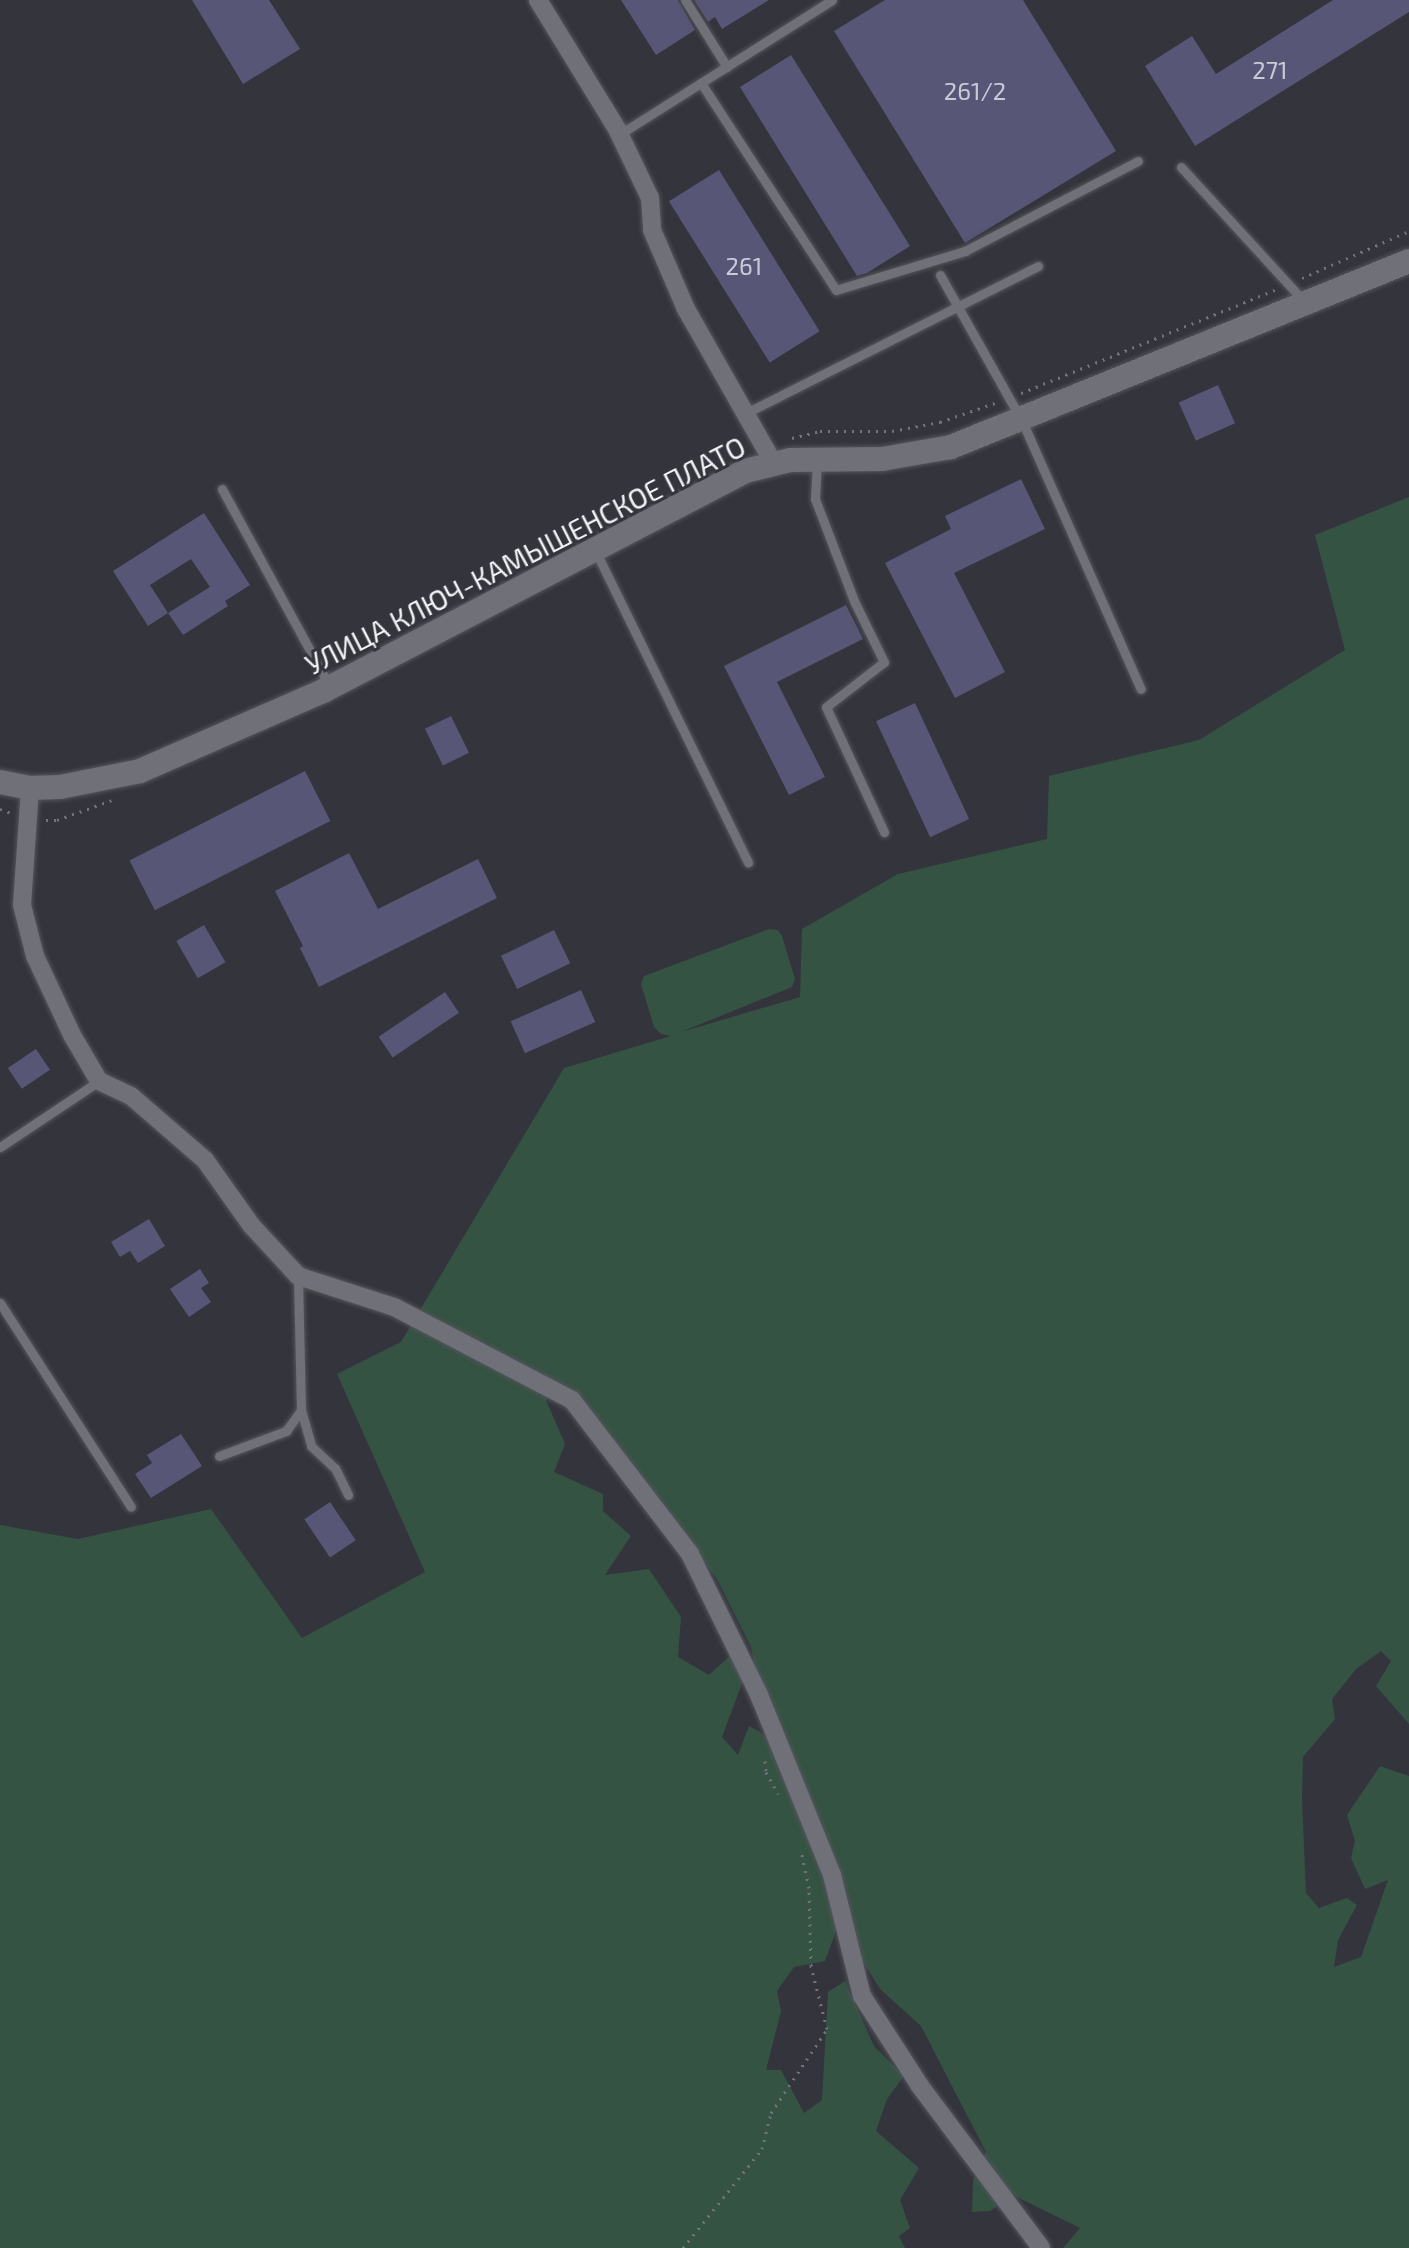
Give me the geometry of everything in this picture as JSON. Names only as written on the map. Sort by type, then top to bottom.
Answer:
[{"type":"main road","name":"УЛИЦА КЛЮЧ-КАМЫШЕНСКОЕ ПЛАТО","points":[[0,782],[30,788],[84,785],[140,771],[330,687],[745,471],[817,458],[909,457],[951,447],[1022,421],[1409,261]]},
{"type":"street","points":[[538,0],[620,134],[650,198],[652,230],[686,309],[774,464]]},
{"type":"street","points":[[30,788],[22,905],[35,956],[72,1035],[99,1081],[131,1096],[205,1160],[251,1225],[298,1276],[394,1307],[572,1400],[681,1542],[759,1695],[832,1875],[862,1996],[920,2086],[1041,2248]]},
{"type":"lane","points":[[685,0],[727,67]]},
{"type":"lane","points":[[620,134],[832,0]]},
{"type":"lane","points":[[701,83],[836,290],[965,251],[1138,161]]},
{"type":"lane","points":[[1181,167],[1307,305]]},
{"type":"lane","points":[[746,413],[1038,266]]},
{"type":"lane","points":[[940,275],[1022,421],[1141,689]]},
{"type":"lane","points":[[817,458],[815,499],[855,603],[884,662],[826,707],[884,832]]},
{"type":"lane","points":[[222,489],[330,687]]},
{"type":"lane","points":[[595,550],[748,863]]},
{"type":"lane","points":[[0,1147],[99,1081]]},
{"type":"lane","points":[[298,1276],[301,1410],[311,1446],[335,1468],[348,1495]]},
{"type":"lane","points":[[0,1303],[131,1507]]},
{"type":"lane","points":[[219,1456],[286,1431],[301,1410]]},
{"type":"path","points":[[765,1757],[766,1772],[780,1799]]},
{"type":"path","points":[[683,2248],[762,2149],[771,2113],[827,2029],[811,1966],[809,1888],[798,1837]]},
{"type":"green space","points":[[1409,497],[1409,1724],[1376,1686],[1391,1661],[1381,1651],[1356,1669],[1332,1699],[1335,1719],[1303,1757],[1302,1800],[1306,1893],[1319,1908],[1347,1898],[1357,1905],[1338,1940],[1334,1967],[1361,1957],[1388,1880],[1365,1889],[1351,1858],[1355,1841],[1347,1815],[1380,1766],[1409,1776],[1409,2248],[1063,2248],[1080,2228],[1013,2195],[990,2211],[972,2212],[973,2181],[986,2152],[921,2026],[880,1989],[839,1923],[825,1961],[794,1967],[777,1991],[781,2011],[766,2070],[781,2070],[804,2113],[822,2100],[828,1992],[845,1981],[874,2046],[904,2076],[887,2099],[876,2131],[919,2168],[900,2200],[910,2228],[899,2236],[905,2248],[0,2248],[0,1525],[78,1539],[211,1509],[302,1638],[425,1572],[337,1374],[401,1342],[564,1068],[671,1036],[661,1034],[654,1027],[641,984],[644,976],[769,929],[778,930],[782,936],[795,979],[792,987],[681,1032],[800,997],[802,929],[898,874],[1047,839],[1049,776],[1199,740],[1345,650],[1315,535]],"holes":[[[562,1385],[717,1579],[751,1647],[769,1737],[749,1726],[738,1755],[722,1737],[750,1662],[732,1654],[709,1675],[678,1657],[681,1617],[649,1569],[605,1575],[631,1536],[603,1511],[603,1494],[554,1472],[565,1444],[546,1400]]]},
{"type":"building","points":[[192,0],[269,0],[300,49],[243,84]]},
{"type":"building","points":[[621,0],[678,0],[695,30],[656,55]]},
{"type":"building","points":[[694,0],[769,0],[722,29],[715,17],[708,22]]},
{"type":"building","points":[[885,0],[1023,0],[1116,151],[965,243],[834,31]]},
{"type":"building","points":[[1333,0],[1409,0],[1409,12],[1195,146],[1145,66],[1192,36],[1216,74]]},
{"type":"building","points":[[791,55],[910,246],[867,273],[857,276],[740,87]]},
{"type":"building","points":[[719,170],[820,331],[770,362],[669,201]]},
{"type":"building","points":[[1218,385],[1235,423],[1196,441],[1179,402]]},
{"type":"building","points":[[1021,479],[1045,529],[954,573],[1005,672],[955,698],[885,563],[951,529],[945,516]]},
{"type":"building","points":[[204,513],[250,585],[225,601],[228,606],[183,635],[168,613],[148,626],[113,571]],"holes":[[[191,559],[210,587],[168,613],[150,585]]]},
{"type":"building","points":[[846,605],[863,639],[777,682],[825,777],[789,795],[724,666]]},
{"type":"building","points":[[915,703],[969,819],[930,837],[876,721]]},
{"type":"building","points":[[451,716],[469,753],[443,766],[425,729]]},
{"type":"building","points":[[305,771],[330,821],[155,910],[129,860]]},
{"type":"building","points":[[349,853],[378,909],[478,859],[497,898],[319,987],[300,948],[303,946],[275,891]]},
{"type":"building","points":[[204,925],[226,962],[198,978],[176,941]]},
{"type":"building","points":[[554,930],[570,963],[517,989],[501,956]]},
{"type":"building","points":[[581,990],[595,1022],[525,1053],[511,1021]]},
{"type":"building","points":[[445,992],[459,1013],[393,1057],[379,1037]]},
{"type":"building","points":[[36,1049],[50,1070],[22,1089],[8,1068]]},
{"type":"building","points":[[149,1219],[165,1246],[138,1263],[130,1251],[120,1257],[111,1242]]},
{"type":"building","points":[[200,1269],[209,1283],[201,1288],[211,1302],[189,1317],[170,1289]]},
{"type":"building","points":[[181,1434],[202,1466],[151,1498],[135,1474],[152,1463],[147,1455]]},
{"type":"building","points":[[330,1502],[356,1540],[330,1557],[304,1519]]}]
